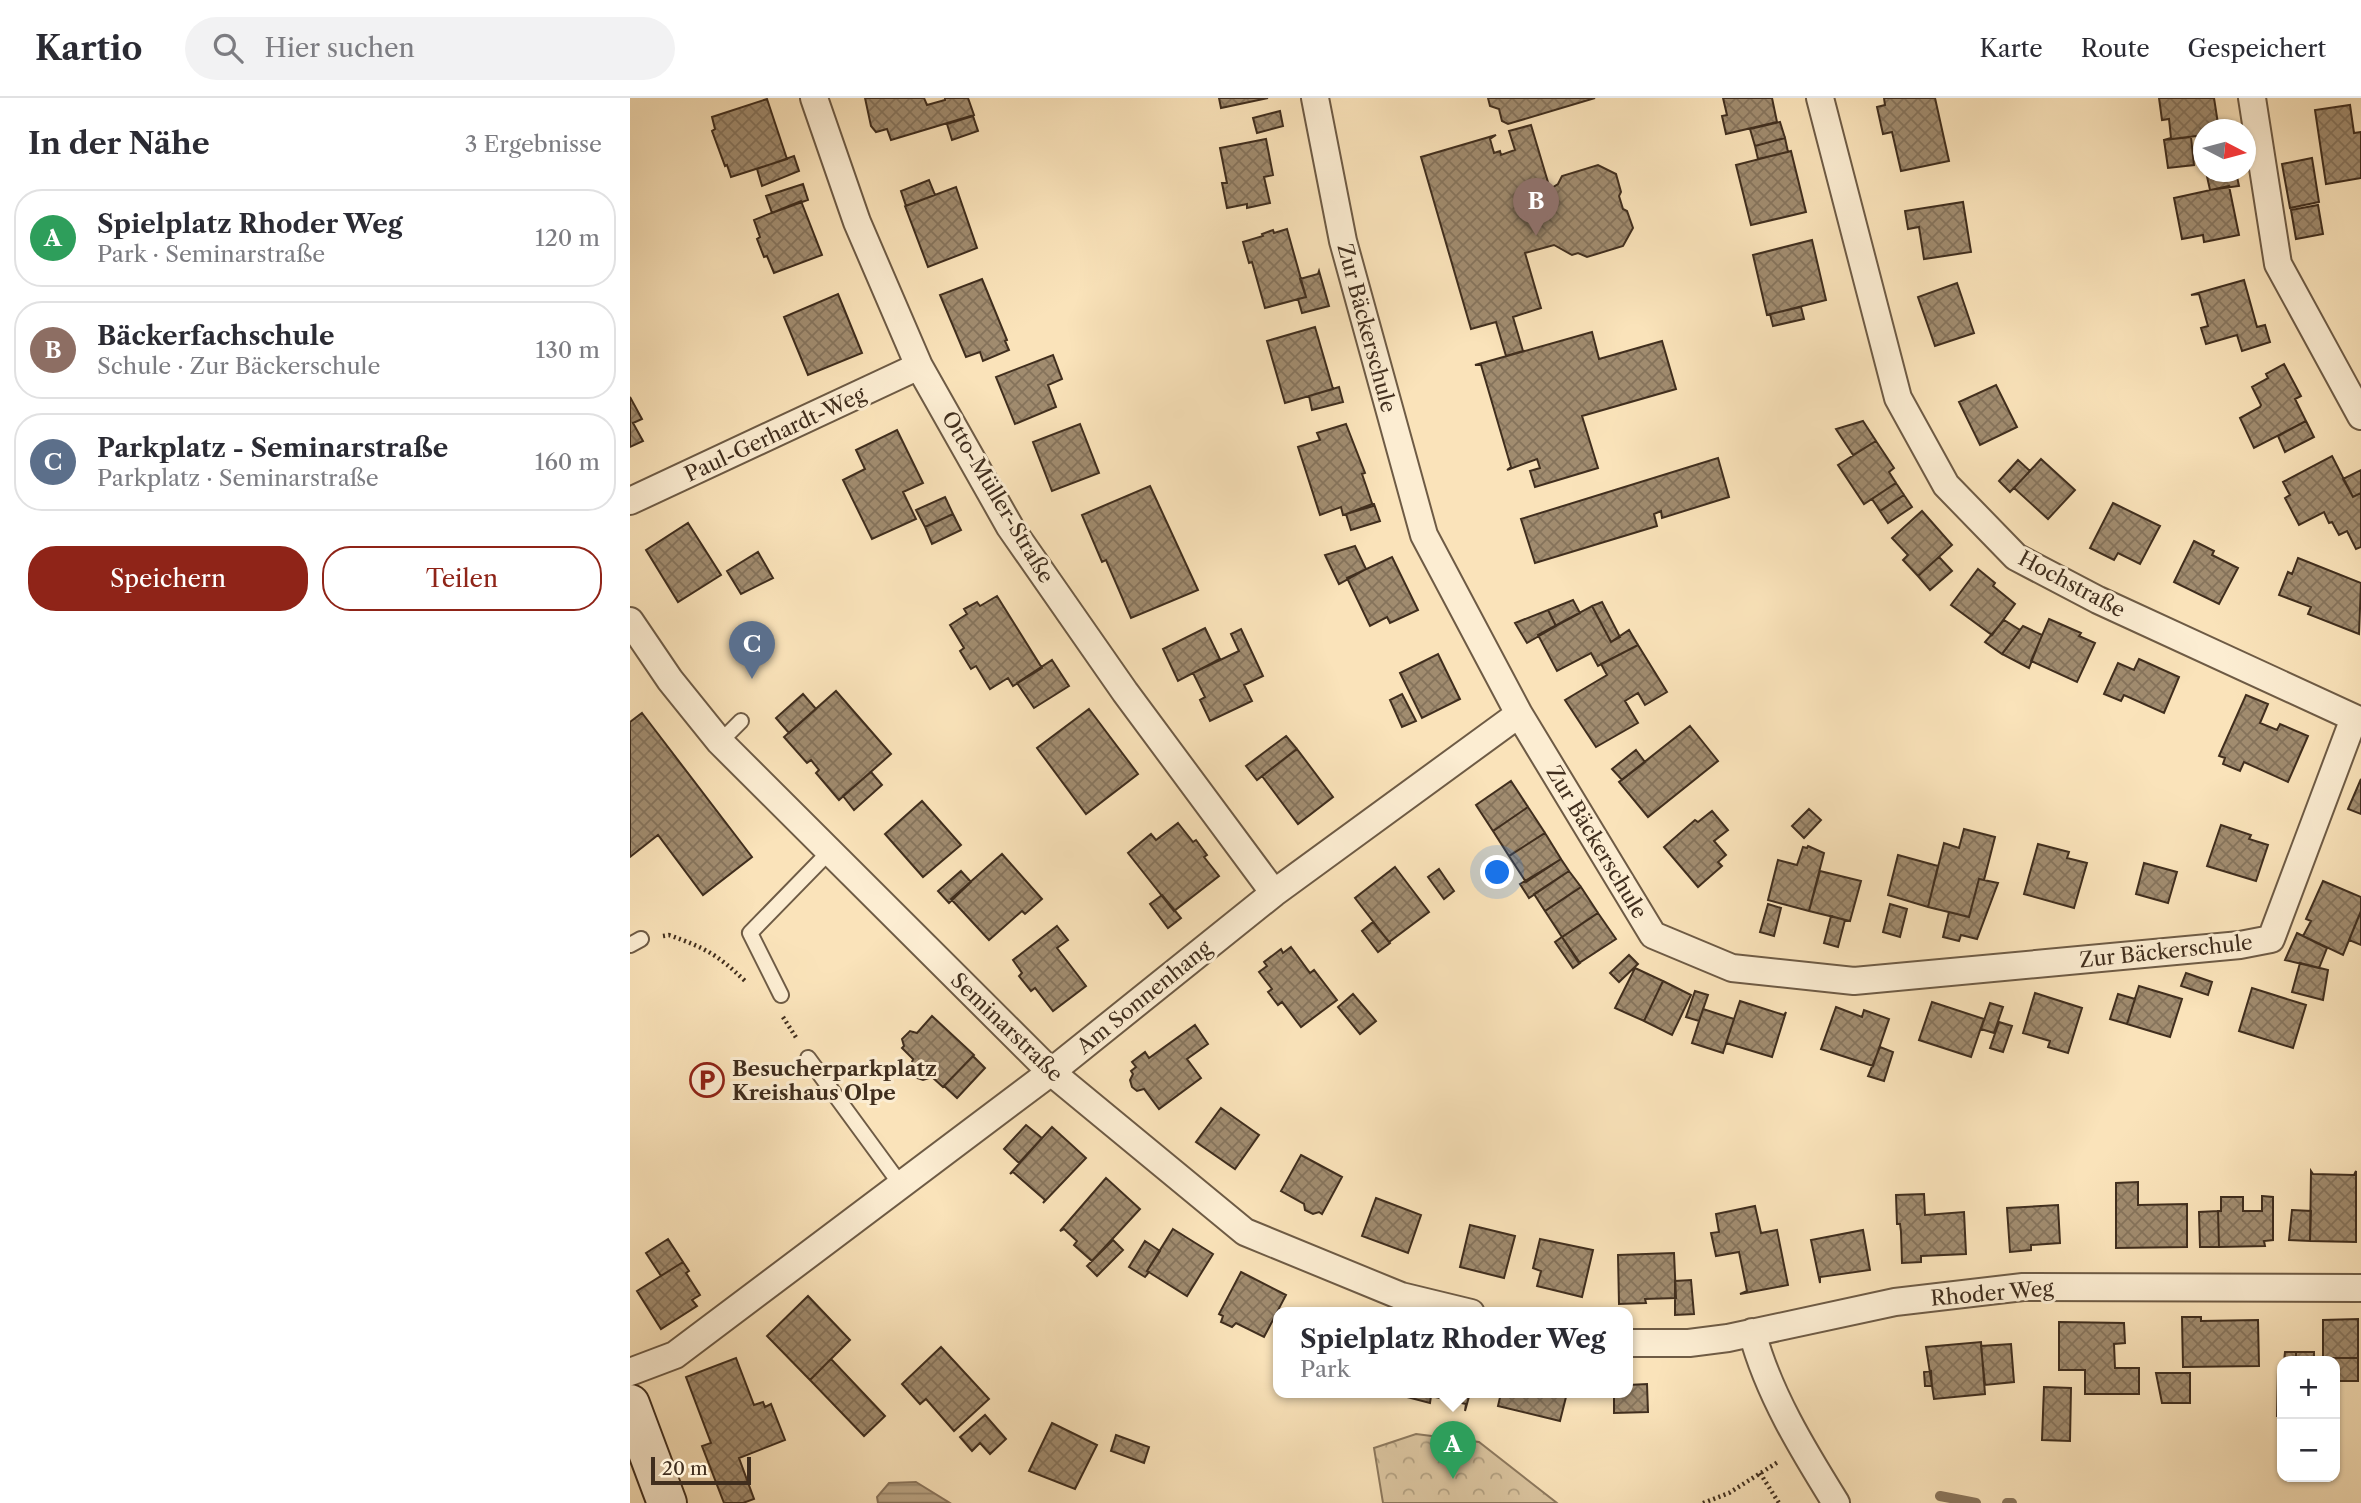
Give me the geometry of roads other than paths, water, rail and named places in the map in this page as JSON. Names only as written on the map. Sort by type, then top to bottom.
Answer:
[{"type":"street","name":"Otto-Müller-Straße","points":[[814,98],[857,222],[919,366],[1010,527],[1125,692],[1274,893]]},
{"type":"street","name":"Zur Bäckerschule","points":[[1315,98],[1343,241],[1424,535],[1519,714],[1653,934],[1732,968],[1854,981],[2240,945],[2271,939],[2358,720]]},
{"type":"street","name":"Hochstraße","points":[[1819,98],[1898,398],[1946,485],[2016,557],[2098,600],[2358,720]]},
{"type":"street","points":[[2252,98],[2278,264],[2361,416]]},
{"type":"street","name":"Paul-Gerhardt-Weg","points":[[630,501],[919,366]]},
{"type":"street","name":"Seminarstraße","points":[[630,621],[670,680],[720,743],[1051,1072],[1245,1232],[1401,1296],[1447,1307]]},
{"type":"street","name":"Am Sonnenhang","points":[[630,1372],[676,1355],[1051,1072],[1274,893],[1519,714]]},
{"type":"street","name":"Rhoder Weg","points":[[1633,1343],[1689,1343],[1895,1302],[2023,1287],[2361,1288]]},
{"type":"street","points":[[1752,1332],[1763,1369],[1803,1447],[1836,1503]]},
{"type":"street","points":[[630,1404],[667,1503]]},
{"type":"lane","points":[[720,743],[741,721]]},
{"type":"lane","points":[[781,995],[750,933],[830,852]]},
{"type":"lane","points":[[808,1058],[901,1185]]},
{"type":"waterway","points":[[1940,1496],[1976,1503]]},
{"type":"waterway","points":[[2007,1503],[2012,1503]]},
{"type":"place","name":"Bäckerfachschule","points":[[1536,236]]},
{"type":"place","name":"Parkplatz - Seminarstraße","points":[[752,679]]},
{"type":"place","name":"Besucherparkplatz Kreishaus Olpe","points":[[707,1080]]},
{"type":"place","name":"Spielplatz Rhoder Weg","points":[[1453,1479]]}]
